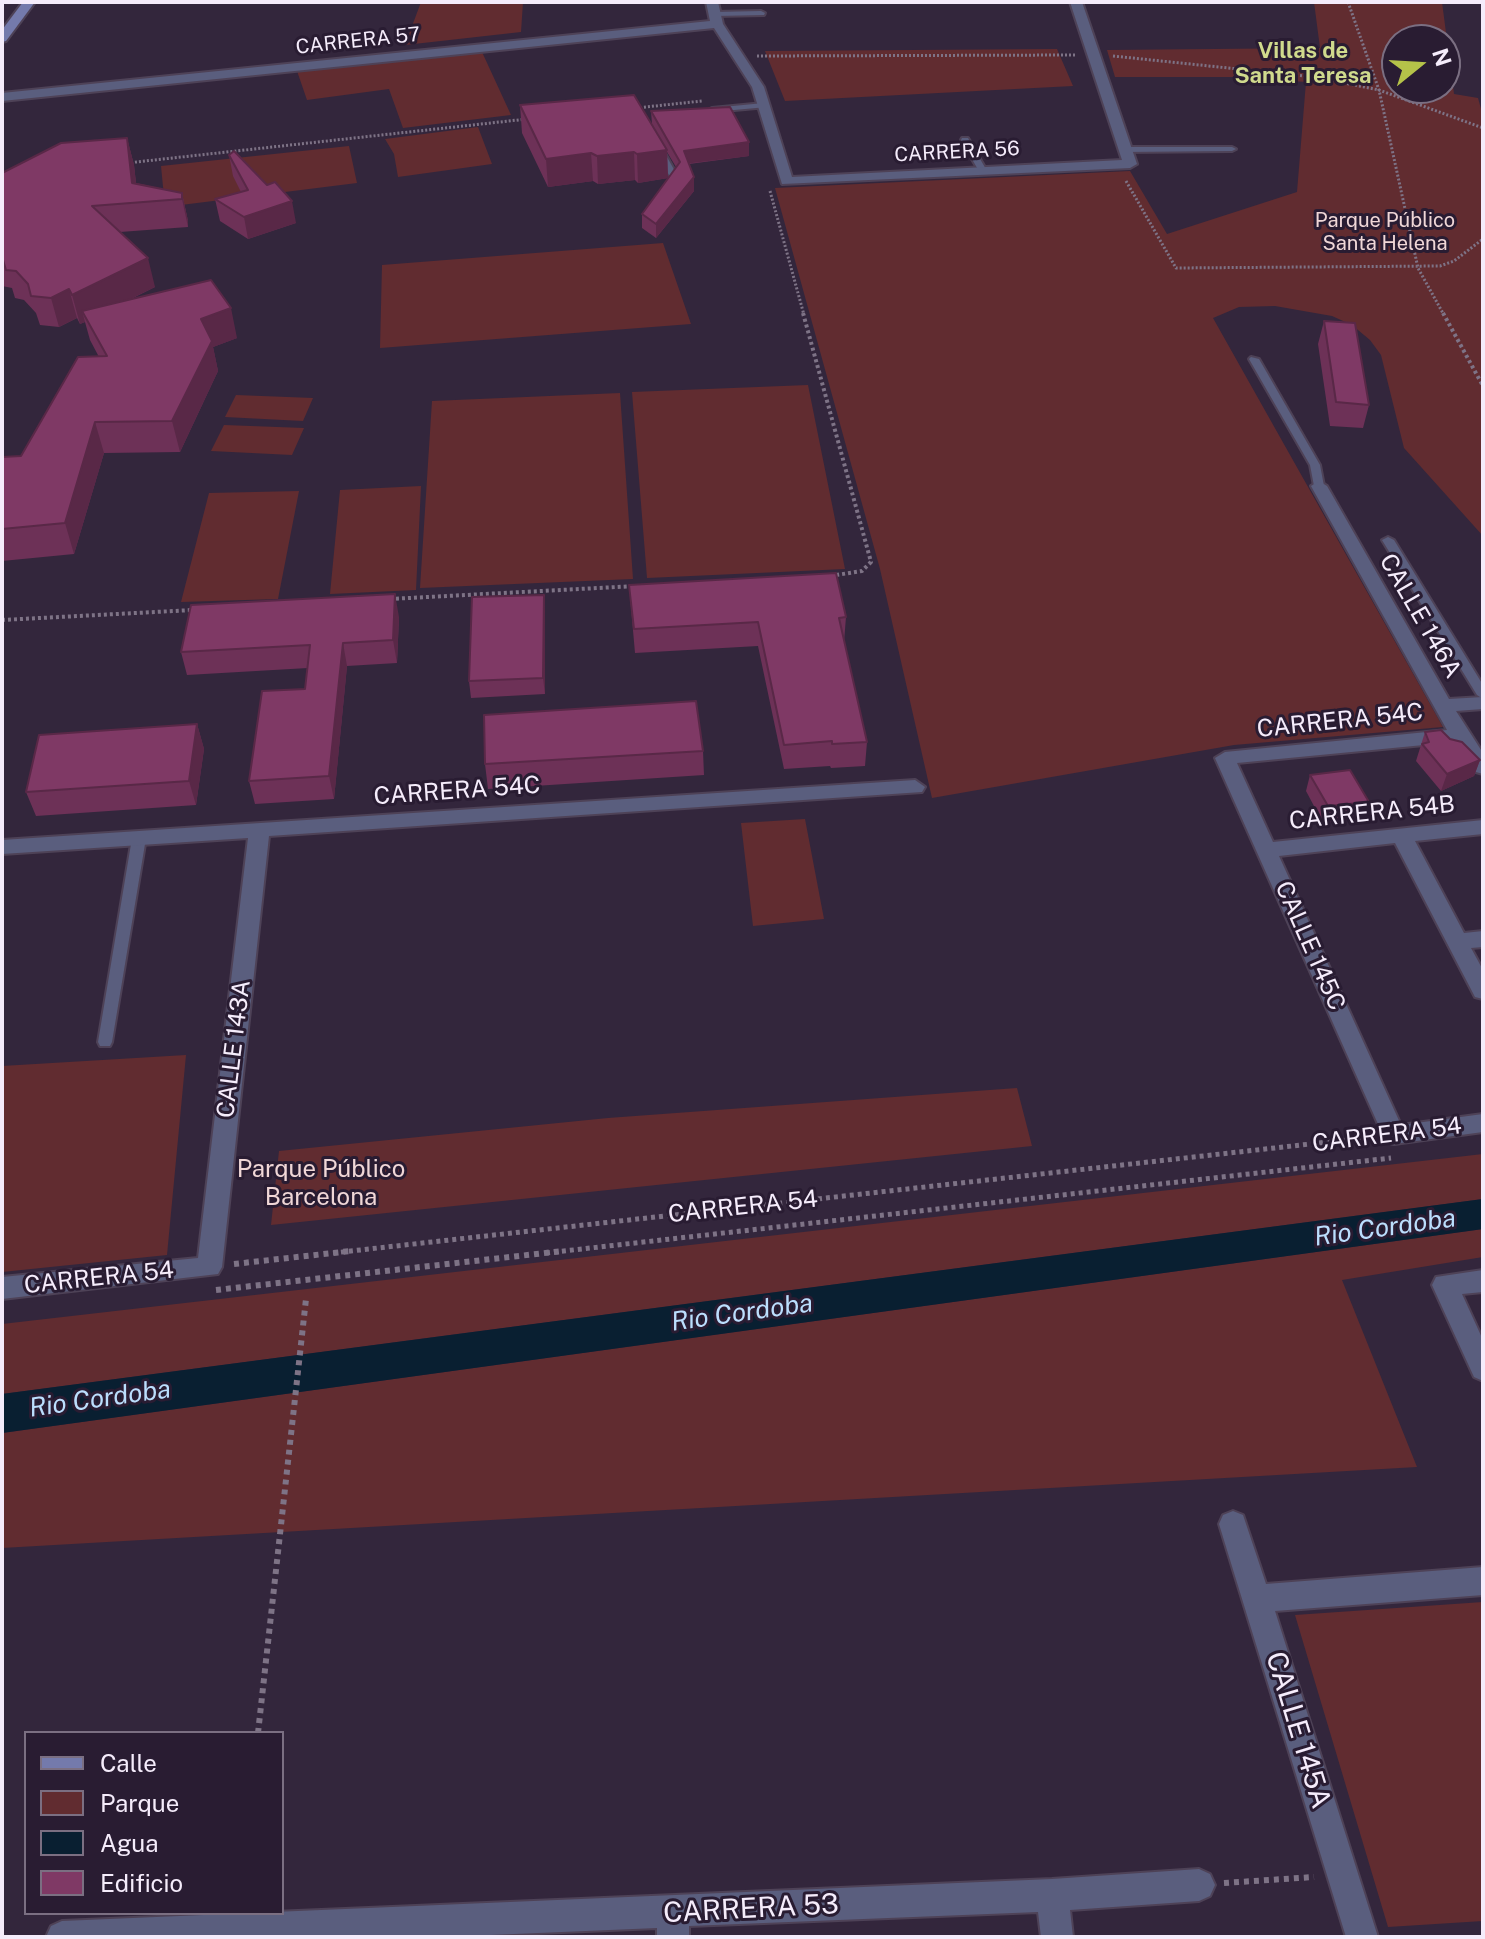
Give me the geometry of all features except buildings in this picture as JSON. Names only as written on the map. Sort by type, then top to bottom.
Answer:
[{"type":"main road","points":[[2,18],[26,2]]},
{"type":"main road","points":[[2,38],[26,2]]},
{"type":"street","points":[[1076,2],[1124,159]]},
{"type":"street","points":[[714,13],[758,87],[764,105]]},
{"type":"street","name":"CARRERA 57","points":[[2,97],[714,13]]},
{"type":"street","name":"CARRERA 56","points":[[764,105],[787,181],[983,171],[1124,159]]},
{"type":"street","name":"CALLE 146A","points":[[1319,486],[1460,735],[1483,767]]},
{"type":"street","name":"CARRERA 54C","points":[[1444,706],[1483,703]]},
{"type":"street","name":"CARRERA 54C","points":[[1225,758],[1460,735]]},
{"type":"street","name":"CALLE 145C","points":[[1225,758],[1399,1146]]},
{"type":"street","name":"CARRERA 54C","points":[[2,847],[915,787]]},
{"type":"street","name":"CARRERA 54B","points":[[1266,850],[1483,827]]},
{"type":"street","name":"CALLE 143A","points":[[205,1279],[259,830]]},
{"type":"street","points":[[1402,836],[1483,991]]},
{"type":"street","points":[[1457,942],[1483,939]]},
{"type":"street","name":"CARRERA 54","points":[[1399,1146],[1483,1123]]},
{"type":"street","name":"CARRERA 54","points":[[2,1288],[205,1279]]},
{"type":"street","points":[[1483,1281],[1445,1285],[1483,1369]]},
{"type":"street","name":"CALLE 145A","points":[[1233,1524],[1362,1937]]},
{"type":"street","points":[[1256,1599],[1483,1581]]},
{"type":"street","name":"CARRERA 53","points":[[62,1937],[673,1924],[1199,1885]]},
{"type":"street","points":[[1052,1895],[1057,1937]]},
{"type":"lane","points":[[714,13],[761,13]]},
{"type":"lane","points":[[697,111],[764,105]]},
{"type":"lane","points":[[653,140],[673,175]]},
{"type":"lane","points":[[965,140],[983,171]]},
{"type":"lane","points":[[1124,159],[1232,149]]},
{"type":"lane","points":[[1254,359],[1315,465],[1319,486]]},
{"type":"lane","points":[[1388,540],[1483,695]]},
{"type":"lane","points":[[105,1042],[139,838]]},
{"type":"path","points":[[1348,2],[1379,90],[1418,268],[1483,386]]},
{"type":"path","points":[[739,56],[1093,55],[1285,73],[1379,90],[1483,128]]},
{"type":"path","points":[[635,108],[698,101],[740,107]]},
{"type":"path","points":[[113,165],[540,118]]},
{"type":"path","points":[[1124,159],[1176,268],[1418,268],[1454,261],[1483,239]]},
{"type":"path","points":[[766,180],[871,562],[862,571],[827,576]]},
{"type":"path","points":[[383,600],[637,586]]},
{"type":"path","points":[[2,620],[208,609]]},
{"type":"path","points":[[205,1279],[1399,1146]]},
{"type":"path","name":"CARRERA 54","points":[[205,1279],[1399,1146]]},
{"type":"path","points":[[258,1731],[306,1299]]},
{"type":"path","points":[[1199,1885],[1343,1875]]},
{"type":"green space","points":[[421,2],[523,2],[521,32],[405,45]]},
{"type":"green space","name":"Parque Público Santa Helena","points":[[1314,2],[1442,2],[1445,24],[1381,24],[1381,104],[1461,104],[1461,95],[1478,98],[1483,116],[1483,536],[1404,448],[1381,355],[1370,340],[1352,325],[1332,316],[1275,306],[1239,307],[1213,318],[1443,727],[1234,745],[932,798],[880,569],[775,188],[1130,171],[1167,234],[1297,192],[1306,82],[1237,77],[1115,77],[1107,50],[1320,48]]},
{"type":"green space","points":[[1057,49],[1073,86],[785,101],[765,51]]},
{"type":"green space","points":[[482,52],[511,115],[403,128],[389,89],[307,100],[297,71]]},
{"type":"green space","points":[[478,127],[492,164],[398,177],[394,154],[385,139]]},
{"type":"green space","points":[[349,146],[357,183],[165,207],[161,166]]},
{"type":"green space","points":[[663,243],[691,324],[380,348],[382,265]]},
{"type":"green space","points":[[808,385],[845,569],[647,578],[632,392]]},
{"type":"green space","points":[[620,393],[633,579],[420,588],[432,401]]},
{"type":"green space","points":[[236,395],[313,398],[303,421],[225,417]]},
{"type":"green space","points":[[224,425],[304,428],[292,455],[211,451]]},
{"type":"green space","points":[[421,486],[416,590],[330,594],[340,490]]},
{"type":"green space","points":[[299,491],[278,599],[181,602],[209,493]]},
{"type":"green space","points":[[805,819],[824,919],[753,926],[741,823]]},
{"type":"green space","points":[[186,1055],[167,1255],[2,1272],[2,1066]]},
{"type":"green space","name":"Parque Público Barcelona","points":[[1017,1088],[1032,1146],[271,1225],[279,1151],[608,1118]]},
{"type":"green space","points":[[1483,1154],[1483,1199],[2,1394],[2,1324]]},
{"type":"green space","points":[[1483,1229],[1483,1257],[1342,1280],[1417,1467],[2,1548],[2,1433]]},
{"type":"green space","points":[[1483,1602],[1483,1921],[1388,1927],[1295,1615]]},
{"type":"water","name":"Rio Cordoba","points":[[1483,1199],[1483,1229],[2,1433],[2,1394]]},
{"type":"district","name":"Villas de Santa Teresa","points":[[1303,64]]}]
